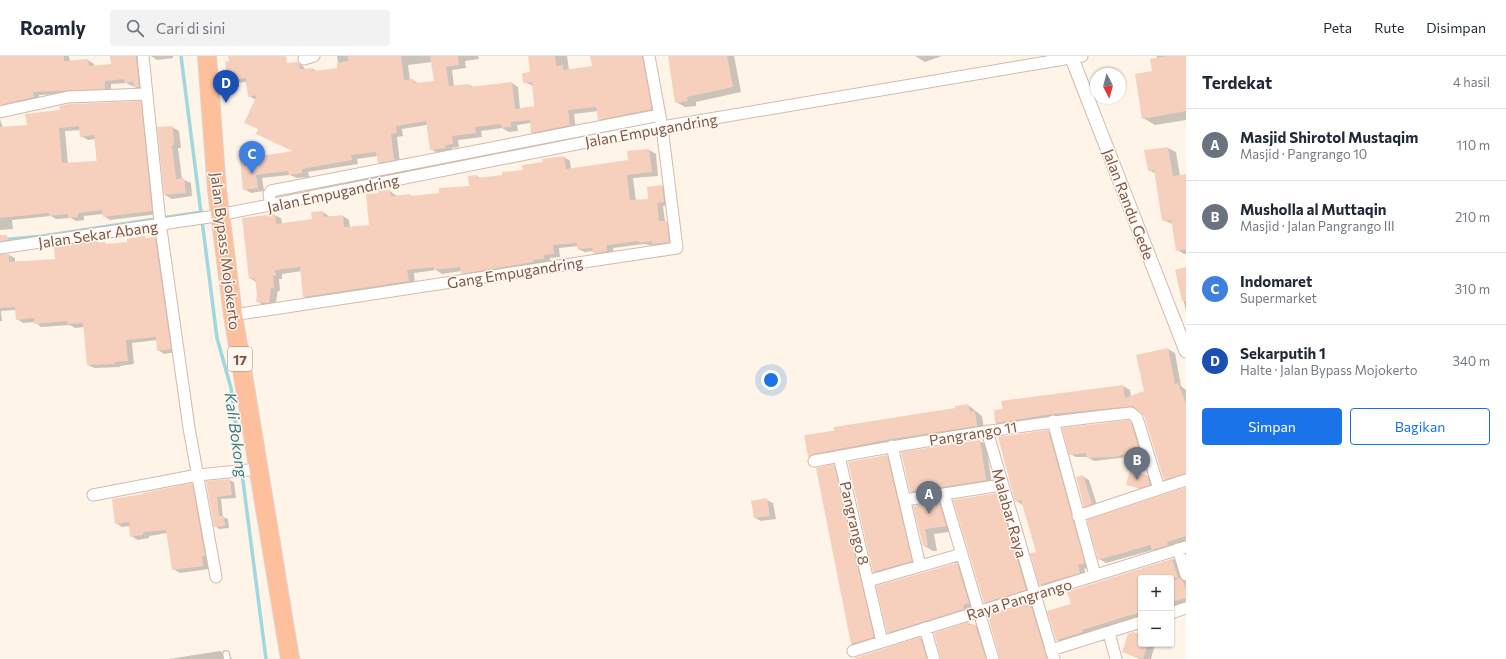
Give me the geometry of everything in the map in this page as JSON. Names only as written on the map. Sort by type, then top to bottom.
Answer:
[{"type":"highway","name":"Jalan Bypass Mojokerto","points":[[207,56],[215,216],[233,315],[253,469],[290,659]]},
{"type":"street","points":[[143,56],[160,221],[189,428],[216,576]]},
{"type":"street","points":[[649,56],[661,120]]},
{"type":"street","name":"Jalan Empugandring","points":[[197,219],[215,216],[270,200],[330,187],[661,120],[1075,57]]},
{"type":"street","name":"Jalan Randu Gede","points":[[1075,57],[1186,352]]},
{"type":"street","points":[[0,112],[68,97],[146,94]]},
{"type":"street","name":"Gang Empugandring","points":[[233,315],[677,248],[661,120]]},
{"type":"street","name":"Jalan Sekar Abang","points":[[0,248],[160,221],[197,219]]},
{"type":"street","name":"Pangrango 11","points":[[892,446],[1053,421],[1131,413],[1137,418],[1159,489]]},
{"type":"street","points":[[1053,421],[1095,575]]},
{"type":"street","name":"Malabar Raya","points":[[987,431],[1053,655]]},
{"type":"street","points":[[814,461],[892,446],[920,566]]},
{"type":"street","name":"Pangrango 8","points":[[839,456],[882,642]]},
{"type":"street","points":[[93,495],[198,475],[253,469]]},
{"type":"street","points":[[1078,516],[1186,480]]},
{"type":"street","points":[[905,500],[1002,485]]},
{"type":"street","points":[[944,494],[993,659]]},
{"type":"street","points":[[1182,548],[1186,575]]},
{"type":"street","name":"Raya Pangrango","points":[[853,651],[1182,548]]},
{"type":"street","points":[[868,581],[962,554]]},
{"type":"street","points":[[1174,612],[1186,608]]},
{"type":"street","points":[[1053,655],[1138,623]]},
{"type":"street","points":[[925,628],[934,659]]},
{"type":"street","points":[[1109,633],[1116,659]]},
{"type":"building","points":[[0,56],[64,56],[64,61],[88,59],[89,66],[111,64],[110,56],[136,56],[139,87],[134,87],[133,82],[125,83],[124,79],[105,81],[105,89],[33,92],[34,97],[0,105]]},
{"type":"building","points":[[228,56],[286,56],[287,63],[298,62],[300,69],[313,68],[313,71],[337,68],[337,63],[348,61],[348,56],[401,56],[404,80],[413,79],[414,83],[434,81],[430,56],[458,56],[459,65],[446,67],[449,86],[469,84],[470,87],[512,82],[515,109],[534,106],[532,82],[523,83],[522,73],[530,72],[528,56],[555,56],[556,66],[563,65],[563,70],[592,66],[590,56],[642,56],[652,109],[598,120],[596,107],[568,110],[570,125],[531,133],[530,120],[511,122],[511,127],[502,128],[501,124],[475,127],[476,133],[452,136],[453,144],[445,145],[446,148],[430,150],[426,121],[396,126],[397,133],[391,134],[394,160],[378,163],[376,152],[351,155],[352,160],[302,169],[302,173],[289,175],[288,171],[256,175],[258,188],[243,190],[240,159],[293,151],[256,134],[258,129],[244,123],[257,95],[248,97],[246,78],[228,80],[225,62],[229,61]]},
{"type":"building","points":[[668,56],[727,56],[733,87],[687,97],[688,101],[675,103]]},
{"type":"building","points":[[1166,56],[1186,56],[1186,111],[1142,119],[1135,74],[1152,71],[1150,59]]},
{"type":"building","points":[[141,101],[152,211],[103,217],[102,210],[78,213],[78,217],[68,218],[68,214],[49,216],[49,213],[0,218],[0,127],[27,125],[25,114],[60,110],[59,106],[69,104]],"holes":[[[79,126],[80,137],[94,135],[97,161],[62,163],[59,128]]]},
{"type":"building","points":[[173,126],[174,145],[172,145],[176,179],[184,178],[186,193],[164,195],[157,127]]},
{"type":"building","points":[[1168,147],[1173,176],[1186,174],[1186,249],[1176,251],[1171,220],[1162,221],[1154,170],[1148,171],[1144,150]]},
{"type":"building","points":[[649,149],[652,172],[627,175],[630,200],[648,199],[647,187],[662,185],[664,202],[657,203],[659,221],[667,221],[669,242],[652,244],[652,241],[639,243],[639,241],[607,245],[607,251],[593,254],[592,248],[577,249],[577,243],[553,245],[554,254],[544,255],[544,259],[533,260],[533,262],[461,274],[460,267],[434,270],[434,267],[407,270],[409,281],[303,297],[300,267],[275,270],[276,276],[273,276],[274,288],[271,288],[269,303],[256,302],[257,294],[255,278],[249,279],[242,218],[275,214],[276,224],[312,219],[311,212],[323,211],[324,217],[343,215],[344,227],[369,225],[366,194],[390,190],[391,196],[410,194],[411,196],[439,193],[439,188],[469,186],[468,176],[477,175],[477,178],[502,175],[502,172],[523,170],[522,165],[543,162],[542,159],[564,156],[566,169],[628,160],[627,151]]},
{"type":"building","points":[[0,235],[7,235],[8,240],[0,241]]},
{"type":"building","points":[[145,236],[145,238],[155,237],[171,349],[157,351],[156,337],[126,340],[128,361],[114,362],[114,364],[87,365],[83,323],[68,324],[67,321],[34,324],[34,318],[16,320],[15,307],[0,308],[0,255],[9,254],[9,262],[55,259],[54,247],[96,241],[96,243],[105,242],[106,244],[127,242],[127,239]]},
{"type":"building","points":[[1186,267],[1186,301],[1182,301],[1175,270]]},
{"type":"building","points":[[1168,348],[1175,384],[1178,383],[1186,404],[1186,473],[1164,480],[1144,416],[1133,406],[1052,414],[995,423],[994,410],[1003,409],[1001,401],[1123,385],[1125,398],[1144,391],[1136,355]]},
{"type":"building","points":[[968,404],[970,412],[975,411],[977,426],[891,439],[813,454],[808,457],[804,435],[834,431],[834,427],[955,408],[955,406]]},
{"type":"building","points":[[1129,420],[1131,422],[1141,456],[1129,458],[1128,453],[1115,457],[1087,458],[1086,453],[1069,455],[1062,428]]},
{"type":"building","points":[[1048,430],[1085,563],[1078,565],[1080,573],[1039,585],[1030,553],[1036,552],[1021,500],[1015,502],[998,437]]},
{"type":"building","points":[[980,440],[986,480],[910,492],[901,452]]},
{"type":"building","points":[[887,455],[912,561],[873,572],[848,462]]},
{"type":"building","points":[[834,464],[874,637],[851,644],[816,468]]},
{"type":"building","points":[[1130,470],[1147,475],[1150,485],[1139,488],[1126,485]]},
{"type":"building","points":[[1083,475],[1092,504],[1084,507],[1076,477]]},
{"type":"building","points":[[230,479],[232,495],[217,497],[219,516],[224,516],[225,526],[214,527],[206,481]]},
{"type":"building","points":[[192,483],[205,556],[202,556],[203,566],[172,570],[166,530],[143,532],[143,535],[130,537],[129,522],[115,524],[112,499]]},
{"type":"building","points":[[1186,487],[1186,536],[1167,542],[1168,545],[1152,550],[1150,545],[1098,560],[1087,520]]},
{"type":"building","points":[[998,493],[1026,590],[984,603],[953,500]]},
{"type":"building","points":[[767,498],[770,516],[754,518],[751,501]]},
{"type":"building","points":[[939,502],[946,526],[925,529],[928,546],[923,546],[913,506]]},
{"type":"building","points":[[1172,559],[1178,578],[1174,578],[1174,575],[1138,575],[1138,613],[1082,630],[1083,632],[1056,640],[1047,611],[1071,604],[1067,592]]},
{"type":"building","points":[[957,563],[969,603],[963,605],[964,609],[887,633],[876,586]]},
{"type":"building","points":[[1180,578],[1183,581],[1186,590],[1186,598],[1174,601],[1174,580]]},
{"type":"building","points":[[1030,603],[1047,659],[1000,659],[988,616]]},
{"type":"building","points":[[968,622],[969,625],[975,624],[986,659],[941,659],[934,633]]},
{"type":"building","points":[[1133,632],[1138,633],[1138,647],[1147,647],[1143,659],[1122,652],[1128,634]]},
{"type":"building","points":[[920,637],[927,659],[855,658]]},
{"type":"waterway","name":"Kali Bokong","points":[[181,56],[217,338],[231,388],[266,659]]},
{"type":"waterway","points":[[0,240],[43,236],[202,212]]},
{"type":"place","name":"Sekarputih 1","points":[[226,103]]},
{"type":"place","name":"Indomaret","points":[[252,174]]},
{"type":"place","name":"Musholla al Muttaqin","points":[[1137,480]]},
{"type":"place","name":"Masjid Shirotol Mustaqim","points":[[929,514]]}]
